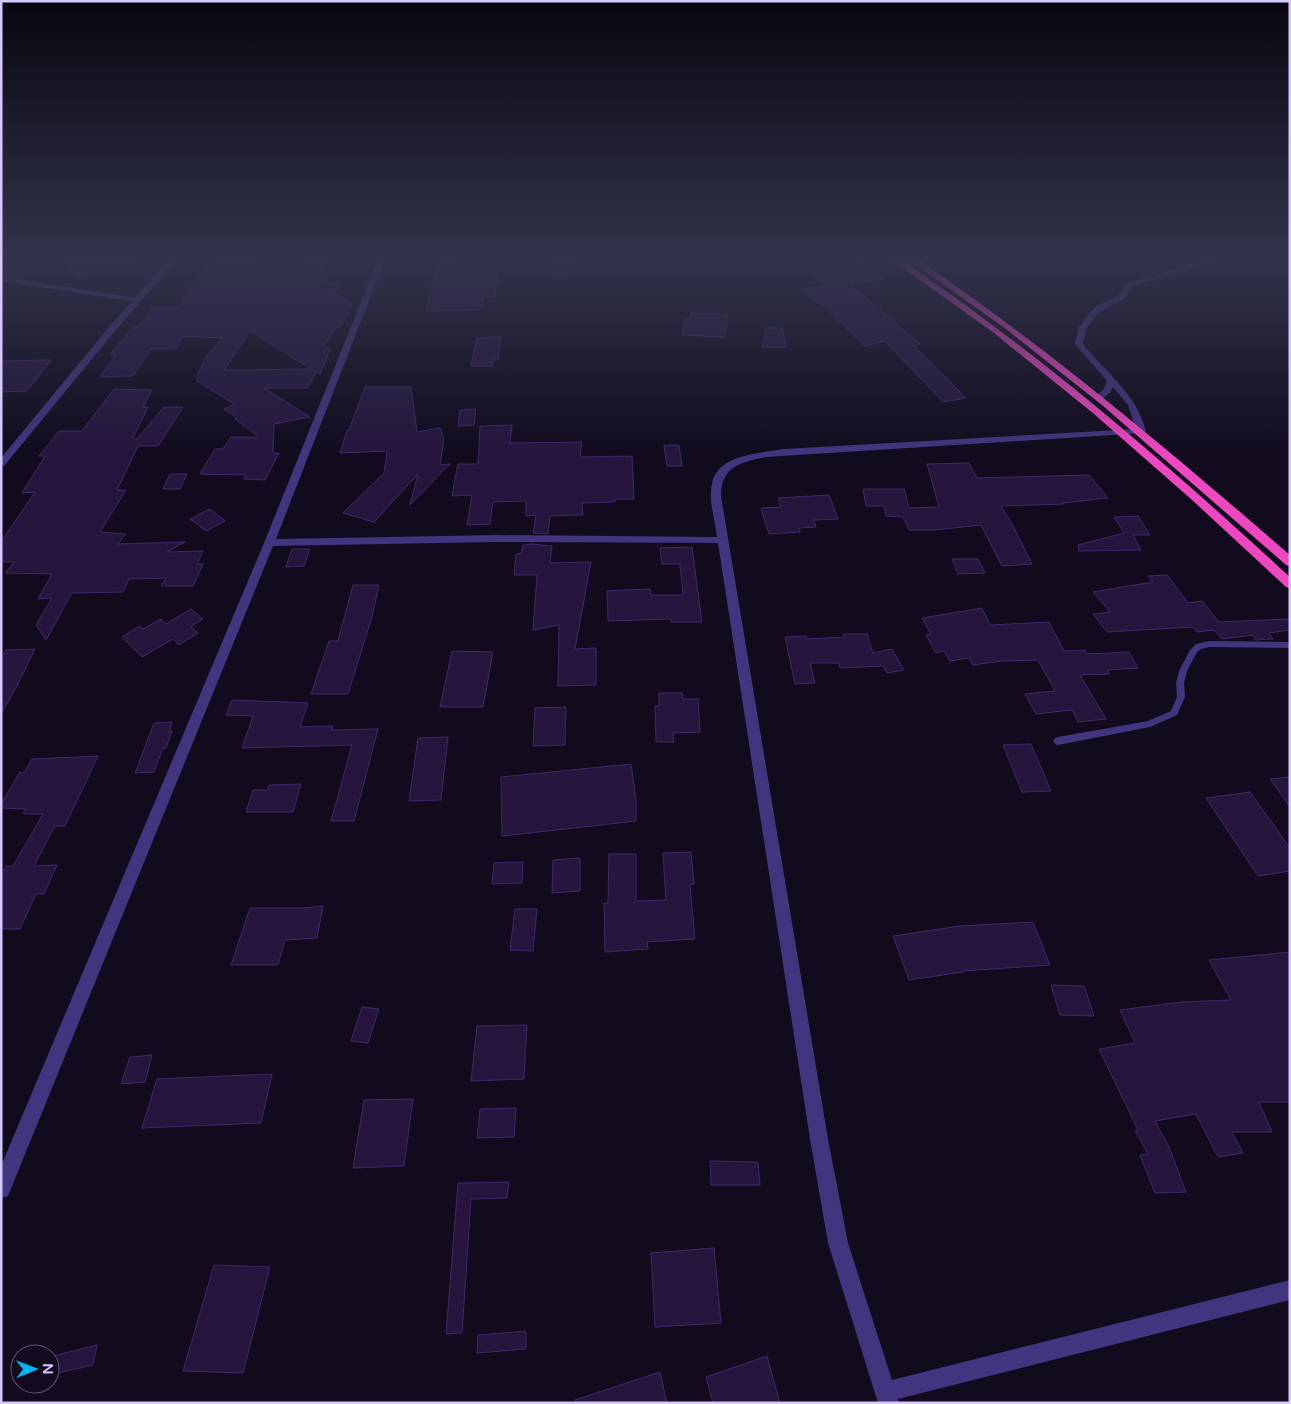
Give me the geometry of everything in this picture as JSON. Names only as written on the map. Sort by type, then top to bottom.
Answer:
[{"type":"highway","points":[[986,323],[1121,432],[1290,584]]},
{"type":"highway","points":[[1004,323],[1141,431],[1290,562]]},
{"type":"highway","points":[[1225,524],[1243,521]]},
{"type":"street","points":[[1,464],[118,323]]},
{"type":"street","points":[[1,1189],[269,543],[356,323]]},
{"type":"street","points":[[1087,323],[1081,330],[1078,344],[1120,388],[1140,423],[1141,431],[784,452],[751,457],[725,467],[717,480],[717,498],[723,540],[838,1243],[887,1398],[1290,1290]]},
{"type":"street","points":[[1099,397],[1107,391],[1112,380]]},
{"type":"street","points":[[269,543],[403,538],[535,537],[723,540]]},
{"type":"lane","points":[[1058,741],[1150,724],[1174,713],[1181,697],[1180,683],[1183,671],[1194,650],[1199,646],[1209,644],[1290,646]]},
{"type":"building","points":[[141,323],[343,323],[335,329],[324,345],[330,349],[320,374],[316,372],[308,388],[264,388],[310,417],[274,424],[273,453],[279,453],[265,480],[244,479],[246,475],[200,474],[215,449],[223,449],[231,437],[259,437],[224,409],[234,404],[197,381],[197,375],[206,357],[222,338],[182,336],[177,348],[151,349],[133,376],[100,377],[116,355],[110,355],[133,327],[137,327]],"holes":[[[250,331],[311,369],[224,370]]]},
{"type":"building","points":[[684,323],[727,323],[725,337],[682,335]]},
{"type":"building","points":[[841,323],[895,323],[920,344],[914,346],[966,398],[943,402],[885,341],[865,346]]},
{"type":"building","points":[[766,328],[782,328],[786,347],[762,347]]},
{"type":"building","points":[[501,337],[498,359],[493,359],[492,366],[471,366],[477,338]]},
{"type":"building","points":[[51,360],[27,391],[1,392],[1,361]]},
{"type":"building","points":[[365,387],[411,387],[417,432],[440,428],[444,440],[440,465],[450,464],[410,505],[418,474],[374,522],[343,513],[384,473],[387,451],[340,453],[347,430],[349,430]]},
{"type":"building","points":[[114,389],[152,390],[143,407],[148,407],[133,438],[136,440],[164,407],[183,407],[158,446],[138,446],[117,490],[126,490],[100,532],[126,534],[118,544],[185,542],[167,552],[203,551],[197,564],[203,564],[193,586],[161,586],[166,578],[129,579],[123,592],[72,593],[46,640],[36,625],[52,598],[38,599],[52,574],[5,573],[14,562],[1,562],[1,542],[35,492],[22,493],[45,456],[39,456],[59,431],[82,431]]},
{"type":"building","points":[[476,409],[474,425],[458,426],[460,410]]},
{"type":"building","points":[[512,425],[510,443],[582,442],[580,457],[632,456],[634,499],[615,499],[615,502],[582,503],[583,515],[550,516],[548,534],[533,533],[536,515],[526,516],[526,501],[493,502],[490,524],[467,525],[472,495],[452,496],[458,464],[478,464],[480,426]]},
{"type":"building","points":[[664,445],[679,445],[682,466],[667,466]]},
{"type":"building","points":[[969,463],[977,478],[1089,475],[1108,498],[1064,504],[1001,506],[1032,564],[1002,566],[981,525],[934,530],[909,530],[903,517],[886,516],[884,506],[866,506],[863,489],[904,489],[909,508],[939,507],[927,464]]},
{"type":"building","points":[[170,474],[187,474],[180,489],[163,489]]},
{"type":"building","points":[[829,495],[838,519],[814,520],[816,527],[799,528],[800,532],[769,534],[761,508],[781,507],[778,498]]},
{"type":"building","points":[[210,509],[225,521],[206,531],[190,519]]},
{"type":"building","points":[[1138,516],[1150,535],[1133,535],[1141,550],[1079,551],[1078,545],[1124,533],[1114,517]]},
{"type":"building","points":[[523,545],[552,546],[550,563],[591,562],[575,649],[596,648],[596,685],[558,686],[559,625],[533,630],[537,575],[514,575],[516,554],[521,553]]},
{"type":"building","points":[[692,547],[702,622],[671,622],[671,619],[608,621],[607,591],[650,589],[651,595],[683,595],[680,564],[662,564],[660,548]]},
{"type":"building","points":[[292,549],[310,549],[304,566],[286,567]]},
{"type":"building","points":[[952,559],[978,559],[985,573],[958,574]]},
{"type":"building","points":[[1167,575],[1188,603],[1202,601],[1219,622],[1289,619],[1290,630],[1269,633],[1273,639],[1256,640],[1253,635],[1222,639],[1214,630],[1197,632],[1193,627],[1107,632],[1093,614],[1110,612],[1093,592],[1153,582],[1148,576]]},
{"type":"building","points":[[353,585],[379,585],[372,617],[348,694],[311,694],[329,641],[338,641]]},
{"type":"building","points":[[982,608],[990,625],[1049,622],[1064,651],[1085,650],[1087,654],[1129,652],[1138,668],[1107,670],[1110,674],[1080,675],[1106,719],[1078,722],[1072,710],[1036,714],[1025,694],[1055,691],[1038,660],[1002,661],[973,665],[969,658],[950,661],[944,651],[936,653],[926,635],[931,634],[922,618]]},
{"type":"building","points":[[191,609],[203,619],[191,627],[198,633],[179,645],[173,639],[142,657],[122,637],[140,626],[143,629],[161,619],[166,624]]},
{"type":"building","points":[[843,634],[867,634],[873,653],[892,649],[904,670],[887,673],[883,666],[840,668],[839,663],[810,663],[815,683],[795,684],[785,637],[806,636],[807,639],[844,637]]},
{"type":"building","points":[[35,649],[1,714],[1,658],[6,650]]},
{"type":"building","points":[[452,651],[493,652],[483,707],[440,707]]},
{"type":"building","points":[[659,693],[682,693],[683,699],[698,699],[700,732],[673,733],[674,742],[656,742],[655,706],[659,706]]},
{"type":"building","points":[[232,700],[308,703],[300,727],[333,726],[332,730],[378,729],[354,821],[331,821],[352,745],[242,748],[253,716],[226,715]]},
{"type":"building","points":[[566,707],[565,745],[533,746],[535,708]]},
{"type":"building","points":[[172,722],[169,732],[172,731],[166,748],[163,748],[154,772],[135,773],[154,723]]},
{"type":"building","points":[[448,737],[441,800],[409,801],[418,738]]},
{"type":"building","points":[[1031,744],[1051,791],[1022,792],[1003,745]]},
{"type":"building","points":[[98,756],[65,826],[55,826],[34,866],[57,865],[44,894],[36,894],[20,929],[1,929],[1,876],[6,866],[13,866],[43,814],[23,814],[26,809],[1,808],[1,804],[20,772],[24,773],[32,759]]},
{"type":"building","points":[[631,764],[636,800],[636,821],[502,836],[501,777]]},
{"type":"building","points":[[1290,777],[1290,807],[1270,779]]},
{"type":"building","points":[[301,784],[293,812],[246,812],[253,790],[267,790],[269,785]]},
{"type":"building","points":[[1250,792],[1290,848],[1290,871],[1258,876],[1206,798]]},
{"type":"building","points":[[691,852],[694,884],[690,885],[695,939],[647,942],[648,949],[605,952],[604,903],[608,903],[609,854],[636,854],[636,901],[666,900],[663,853]]},
{"type":"building","points":[[580,858],[580,891],[552,893],[553,860]]},
{"type":"building","points":[[523,862],[522,883],[492,884],[494,863]]},
{"type":"building","points":[[323,906],[317,938],[285,940],[278,965],[231,965],[250,908]]},
{"type":"building","points":[[515,909],[537,909],[533,951],[510,950]]},
{"type":"building","points":[[1033,922],[1050,965],[963,971],[909,980],[893,936],[960,926]]},
{"type":"building","points":[[1290,952],[1290,1102],[1259,1102],[1272,1132],[1232,1132],[1243,1153],[1218,1157],[1196,1114],[1155,1121],[1169,1147],[1186,1192],[1155,1193],[1140,1155],[1148,1154],[1135,1130],[1138,1130],[1099,1049],[1135,1043],[1120,1010],[1181,1002],[1231,1000],[1209,960]]},
{"type":"building","points":[[1051,985],[1084,986],[1094,1016],[1060,1015]]},
{"type":"building","points":[[362,1007],[379,1009],[368,1043],[351,1041]]},
{"type":"building","points":[[527,1025],[524,1079],[471,1081],[477,1026]]},
{"type":"building","points":[[152,1055],[145,1082],[121,1084],[130,1057]]},
{"type":"building","points":[[272,1074],[261,1123],[142,1128],[157,1079]]},
{"type":"building","points":[[413,1099],[404,1166],[353,1168],[364,1100]]},
{"type":"building","points":[[516,1108],[514,1137],[477,1138],[480,1109]]},
{"type":"building","points":[[710,1161],[758,1162],[760,1185],[711,1185]]},
{"type":"building","points":[[509,1182],[507,1198],[471,1199],[462,1333],[446,1334],[458,1183]]},
{"type":"building","points":[[714,1248],[721,1323],[655,1327],[651,1253]]},
{"type":"building","points":[[214,1265],[270,1267],[243,1373],[183,1371]]},
{"type":"building","points":[[526,1331],[526,1349],[477,1353],[478,1335]]},
{"type":"building","points":[[97,1345],[93,1365],[60,1373],[60,1354]]},
{"type":"building","points":[[767,1356],[780,1403],[713,1403],[706,1377]]},
{"type":"building","points":[[660,1372],[667,1403],[576,1403],[575,1400]]}]
